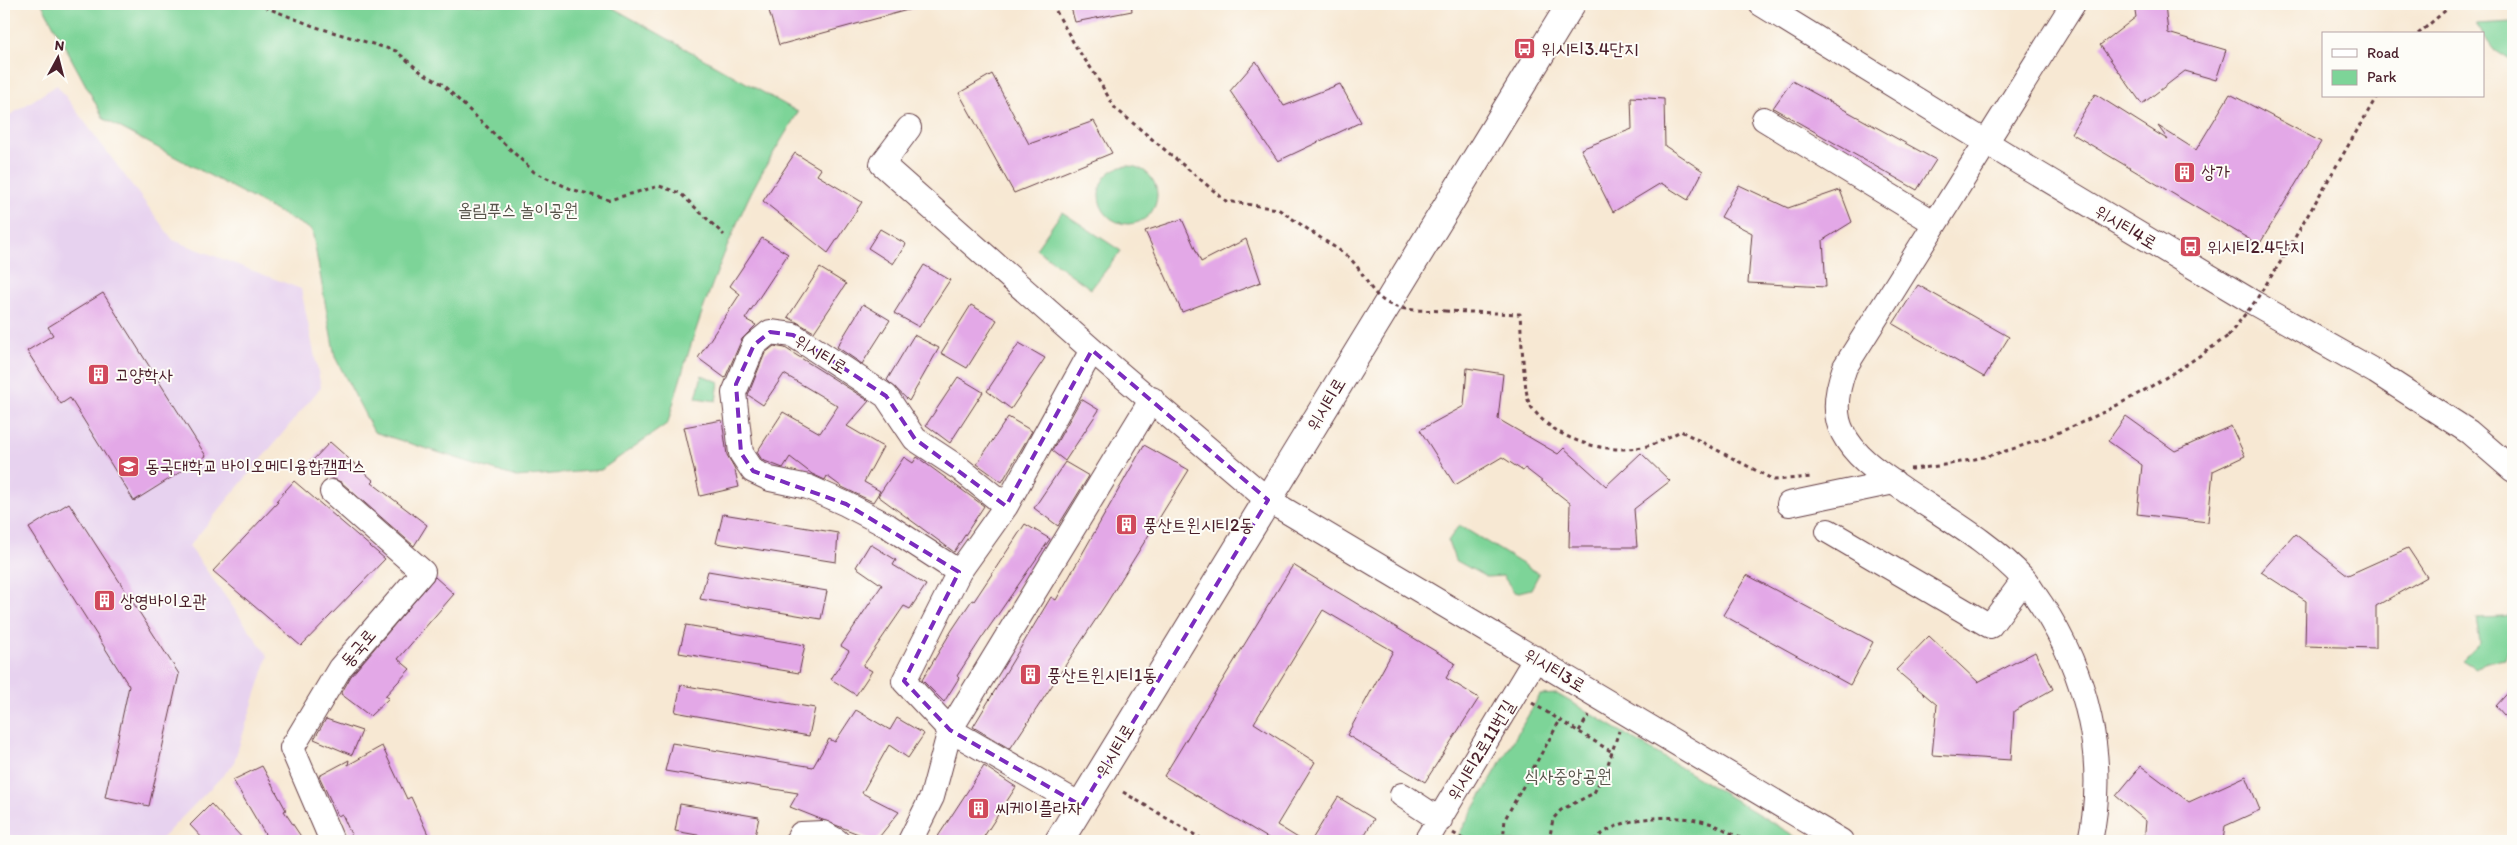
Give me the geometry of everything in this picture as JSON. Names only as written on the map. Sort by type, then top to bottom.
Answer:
[{"type":"main road","name":"위시티로","points":[[1059,841],[1571,4]]},
{"type":"street","name":"위시티4로","points":[[1761,4],[1986,143],[2254,303],[2376,372],[2469,432],[2513,470]]},
{"type":"street","points":[[2073,4],[1845,367],[1840,382],[1838,416],[1842,432],[1863,461],[1991,549],[2024,580],[2051,619],[2074,665],[2092,719],[2097,793],[2090,841]]},
{"type":"street","points":[[1764,119],[1936,223]]},
{"type":"street","name":"위시티3로","points":[[909,128],[882,164],[1092,350],[1268,500],[1841,841]]},
{"type":"street","name":"위시티로","points":[[959,572],[888,526],[846,504],[808,487],[770,479],[753,471],[741,453],[734,393],[754,345],[770,332],[793,335],[886,396],[915,439],[959,468],[1006,506]]},
{"type":"street","points":[[1082,806],[950,730],[904,681],[959,572],[1006,506],[1092,350]]},
{"type":"street","points":[[910,841],[932,797],[950,730],[1152,400]]},
{"type":"street","points":[[1789,504],[1886,477]]},
{"type":"street","name":"동국로","points":[[332,492],[423,572],[340,668],[292,748],[332,841]]},
{"type":"street","points":[[1828,531],[1990,626],[2024,580]]},
{"type":"street","name":"위시티2로11번길","points":[[1426,841],[1445,825],[1536,658]]},
{"type":"street","points":[[1402,795],[1445,825]]},
{"type":"street","points":[[797,841],[801,834],[824,833],[837,841]]},
{"type":"path","points":[[257,4],[316,27],[396,51],[421,72],[442,84],[534,172],[571,189],[609,200],[659,186],[680,193],[724,236]]},
{"type":"path","points":[[1052,4],[1076,48],[1093,71],[1115,108],[1226,201],[1278,209],[1356,263],[1377,298],[1396,308],[1520,314],[1529,404],[1548,424],[1572,439],[1599,446],[1626,449],[1653,444],[1681,431],[1774,480],[1819,476]]},
{"type":"path","points":[[2420,32],[2453,4]]},
{"type":"path","points":[[1886,477],[2016,448],[2102,414],[2179,371],[2228,336],[2254,303],[2283,258],[2376,98]]},
{"type":"path","points":[[1527,700],[1612,752]]},
{"type":"path","points":[[1578,732],[1592,709]]},
{"type":"path","points":[[1503,841],[1505,819],[1560,720]]},
{"type":"path","points":[[1549,841],[1552,820],[1562,810],[1594,793],[1612,752],[1620,726]]},
{"type":"path","points":[[1123,792],[1205,841]]},
{"type":"path","points":[[1594,841],[1630,820],[1679,818],[1712,824],[1746,841]]},
{"type":"path","points":[[1445,825],[1466,841]]},
{"type":"highlighted area","points":[[770,332],[793,335],[886,396],[915,439],[1006,506],[1092,350],[1268,500],[1082,806],[950,730],[904,681],[959,572],[846,504],[753,471],[741,453],[736,384],[754,345]]},
{"type":"shaded area","name":"동국대학교 바이오메디융합캠퍼스","points":[[57,85],[173,240],[301,289],[321,387],[189,546],[268,656],[233,765],[159,841],[4,841],[4,119]]},
{"type":"green space","name":"올림푸스 놀이공원","points":[[42,4],[606,4],[798,112],[753,190],[735,228],[693,338],[668,423],[601,470],[516,477],[374,432],[335,357],[312,230],[104,119]]},
{"type":"green space","points":[[2513,22],[2513,62],[2493,49],[2484,36],[2484,32],[2481,32],[2476,24]]},
{"type":"green space","points":[[1128,166],[1144,171],[1152,179],[1157,195],[1152,211],[1144,219],[1128,224],[1112,219],[1104,211],[1099,195],[1104,179],[1112,171]]},
{"type":"green space","points":[[1062,212],[1121,251],[1091,289],[1036,249]]},
{"type":"green space","points":[[702,375],[719,382],[716,401],[696,398]]},
{"type":"green space","points":[[1459,525],[1539,574],[1531,589],[1515,593],[1503,576],[1486,577],[1455,560],[1448,541]]},
{"type":"green space","points":[[2513,608],[2513,637],[2511,638],[2505,659],[2484,662],[2476,668],[2463,660],[2480,643],[2476,618],[2506,617]]},
{"type":"green space","name":"식사중앙공원","points":[[1557,694],[1803,841],[1455,841],[1540,695]]},
{"type":"building","points":[[767,4],[914,4],[915,8],[779,45]]},
{"type":"building","points":[[1070,4],[1131,4],[1132,11],[1075,22]]},
{"type":"building","points":[[2134,4],[2165,4],[2168,33],[2226,50],[2216,80],[2185,71],[2142,104],[2100,45],[2136,17]]},
{"type":"building","points":[[1256,61],[1284,106],[1340,84],[1361,122],[1278,161],[1230,91]]},
{"type":"building","points":[[992,74],[1029,144],[1094,121],[1112,153],[1014,193],[959,93]]},
{"type":"building","points":[[1792,81],[1936,160],[1917,190],[1773,108]]},
{"type":"building","points":[[2095,94],[2168,140],[2158,126],[2196,150],[2230,94],[2321,142],[2259,245],[2071,133]]},
{"type":"building","points":[[1631,97],[1664,99],[1665,146],[1703,171],[1688,200],[1661,183],[1613,212],[1581,149],[1632,129]]},
{"type":"building","points":[[795,153],[821,169],[817,175],[862,202],[828,253],[763,201]]},
{"type":"building","points":[[1739,185],[1788,208],[1840,190],[1852,222],[1823,240],[1826,287],[1748,283],[1752,233],[1721,217]]},
{"type":"building","points":[[1182,219],[1201,262],[1246,239],[1261,282],[1182,312],[1145,231]]},
{"type":"building","points":[[880,229],[906,244],[893,264],[868,248]]},
{"type":"building","points":[[762,238],[788,254],[745,319],[756,325],[742,339],[725,378],[698,358],[740,294],[730,286]]},
{"type":"building","points":[[924,265],[950,280],[919,327],[894,313]]},
{"type":"building","points":[[820,268],[846,284],[814,332],[788,317]]},
{"type":"building","points":[[1918,285],[2009,337],[1984,377],[1893,324]]},
{"type":"building","name":"고양학사","points":[[103,293],[206,456],[134,501],[70,398],[61,404],[27,351],[53,335],[48,327]]},
{"type":"building","points":[[863,304],[890,320],[862,364],[837,347]]},
{"type":"building","points":[[971,305],[997,320],[967,368],[941,353]]},
{"type":"building","points":[[914,335],[939,348],[909,401],[887,380]]},
{"type":"building","points":[[1019,343],[1045,358],[1011,409],[987,391]]},
{"type":"building","points":[[774,346],[785,348],[869,401],[847,426],[883,447],[864,482],[880,491],[873,502],[842,487],[827,476],[825,480],[812,474],[790,457],[783,468],[762,460],[757,452],[783,412],[820,433],[838,406],[784,374],[763,405],[748,395],[765,353]]},
{"type":"building","points":[[1467,368],[1503,374],[1498,419],[1558,454],[1564,448],[1606,486],[1641,453],[1670,481],[1634,509],[1637,547],[1569,547],[1570,503],[1525,468],[1523,471],[1502,457],[1455,485],[1420,430],[1464,406]]},
{"type":"building","points":[[958,377],[983,392],[950,443],[926,425]]},
{"type":"building","points":[[1081,399],[1099,410],[1065,461],[1052,451]]},
{"type":"building","points":[[2126,416],[2175,451],[2231,426],[2245,456],[2213,471],[2208,522],[2137,514],[2142,465],[2108,441]]},
{"type":"building","points":[[1008,417],[1032,431],[1002,482],[977,464]]},
{"type":"building","points":[[722,420],[727,455],[734,467],[739,487],[700,496],[684,427]]},
{"type":"building","points":[[330,442],[374,481],[372,483],[427,525],[414,546],[341,482],[333,479],[312,461]]},
{"type":"building","points":[[1144,445],[1189,470],[1106,604],[1010,749],[973,727],[1051,597],[1056,600]]},
{"type":"building","points":[[904,457],[913,463],[917,457],[984,506],[954,552],[878,496]]},
{"type":"building","points":[[1065,462],[1089,476],[1058,526],[1034,508]]},
{"type":"building","points":[[294,481],[385,559],[301,646],[213,571],[278,502],[276,501]]},
{"type":"building","name":"상영바이오관","points":[[69,503],[179,674],[149,806],[105,797],[129,686],[29,528]]},
{"type":"building","points":[[723,514],[838,533],[836,562],[716,543]]},
{"type":"building","points":[[1025,524],[1050,539],[981,639],[957,676],[959,678],[944,702],[922,680],[952,630],[972,600],[974,601]]},
{"type":"building","points":[[2295,534],[2348,575],[2408,548],[2427,577],[2376,606],[2376,648],[2305,646],[2306,601],[2261,572]]},
{"type":"building","points":[[870,544],[896,560],[893,565],[926,585],[910,609],[904,606],[863,666],[872,671],[856,695],[831,679],[849,651],[841,646],[882,585],[856,567]]},
{"type":"building","points":[[1293,565],[1455,663],[1446,678],[1479,698],[1425,782],[1347,735],[1393,651],[1323,610],[1254,723],[1315,762],[1277,825],[1303,841],[1273,841],[1164,776]]},
{"type":"building","points":[[708,571],[827,591],[821,619],[700,599]]},
{"type":"building","points":[[1747,575],[1873,642],[1850,685],[1723,615]]},
{"type":"building","points":[[435,577],[454,594],[398,659],[410,669],[385,696],[389,698],[370,716],[341,694],[351,676]]},
{"type":"building","points":[[686,625],[805,645],[799,673],[679,653]]},
{"type":"building","points":[[1929,636],[1978,682],[2035,652],[2053,689],[2014,711],[2011,760],[1932,755],[1937,705],[1896,670]]},
{"type":"building","points":[[681,685],[815,708],[809,736],[675,712]]},
{"type":"building","points":[[2513,687],[2513,725],[2496,706]]},
{"type":"building","points":[[856,710],[890,730],[897,718],[924,734],[908,758],[889,745],[862,793],[899,812],[876,841],[790,807],[798,793],[665,771],[672,743],[813,767],[829,739],[835,742]]},
{"type":"building","points":[[326,719],[362,731],[352,755],[314,739]]},
{"type":"building","points":[[382,746],[407,799],[411,797],[431,841],[354,841],[342,814],[338,816],[319,776],[349,760],[348,765]]},
{"type":"building","points":[[262,766],[286,810],[284,811],[304,841],[269,841],[233,780]]},
{"type":"building","name":"씨케이플라자","points":[[984,766],[1016,787],[981,841],[935,841]]},
{"type":"building","points":[[2141,766],[2189,802],[2246,776],[2260,810],[2225,826],[2223,841],[2144,841],[2146,821],[2116,796]]},
{"type":"building","points":[[1338,797],[1374,819],[1361,841],[1311,841]]},
{"type":"building","points":[[211,804],[245,841],[205,841],[190,825]]},
{"type":"building","points":[[680,804],[759,817],[754,841],[730,841],[675,831]]},
{"type":"place","name":"위시티3.4단지","points":[[1525,49]]},
{"type":"place","name":"상가","points":[[2185,172]]},
{"type":"place","name":"위시티2.4단지","points":[[2191,247]]},
{"type":"place","name":"고양학사","points":[[99,375]]},
{"type":"place","name":"동국대학교 바이오메디융합캠퍼스","points":[[129,466]]},
{"type":"place","name":"풍산트윈시티2동","points":[[1127,525]]},
{"type":"place","name":"상영바이오관","points":[[104,601]]},
{"type":"place","name":"풍산트윈시티1동","points":[[1031,675]]},
{"type":"place","name":"씨케이플라자","points":[[979,808]]}]
